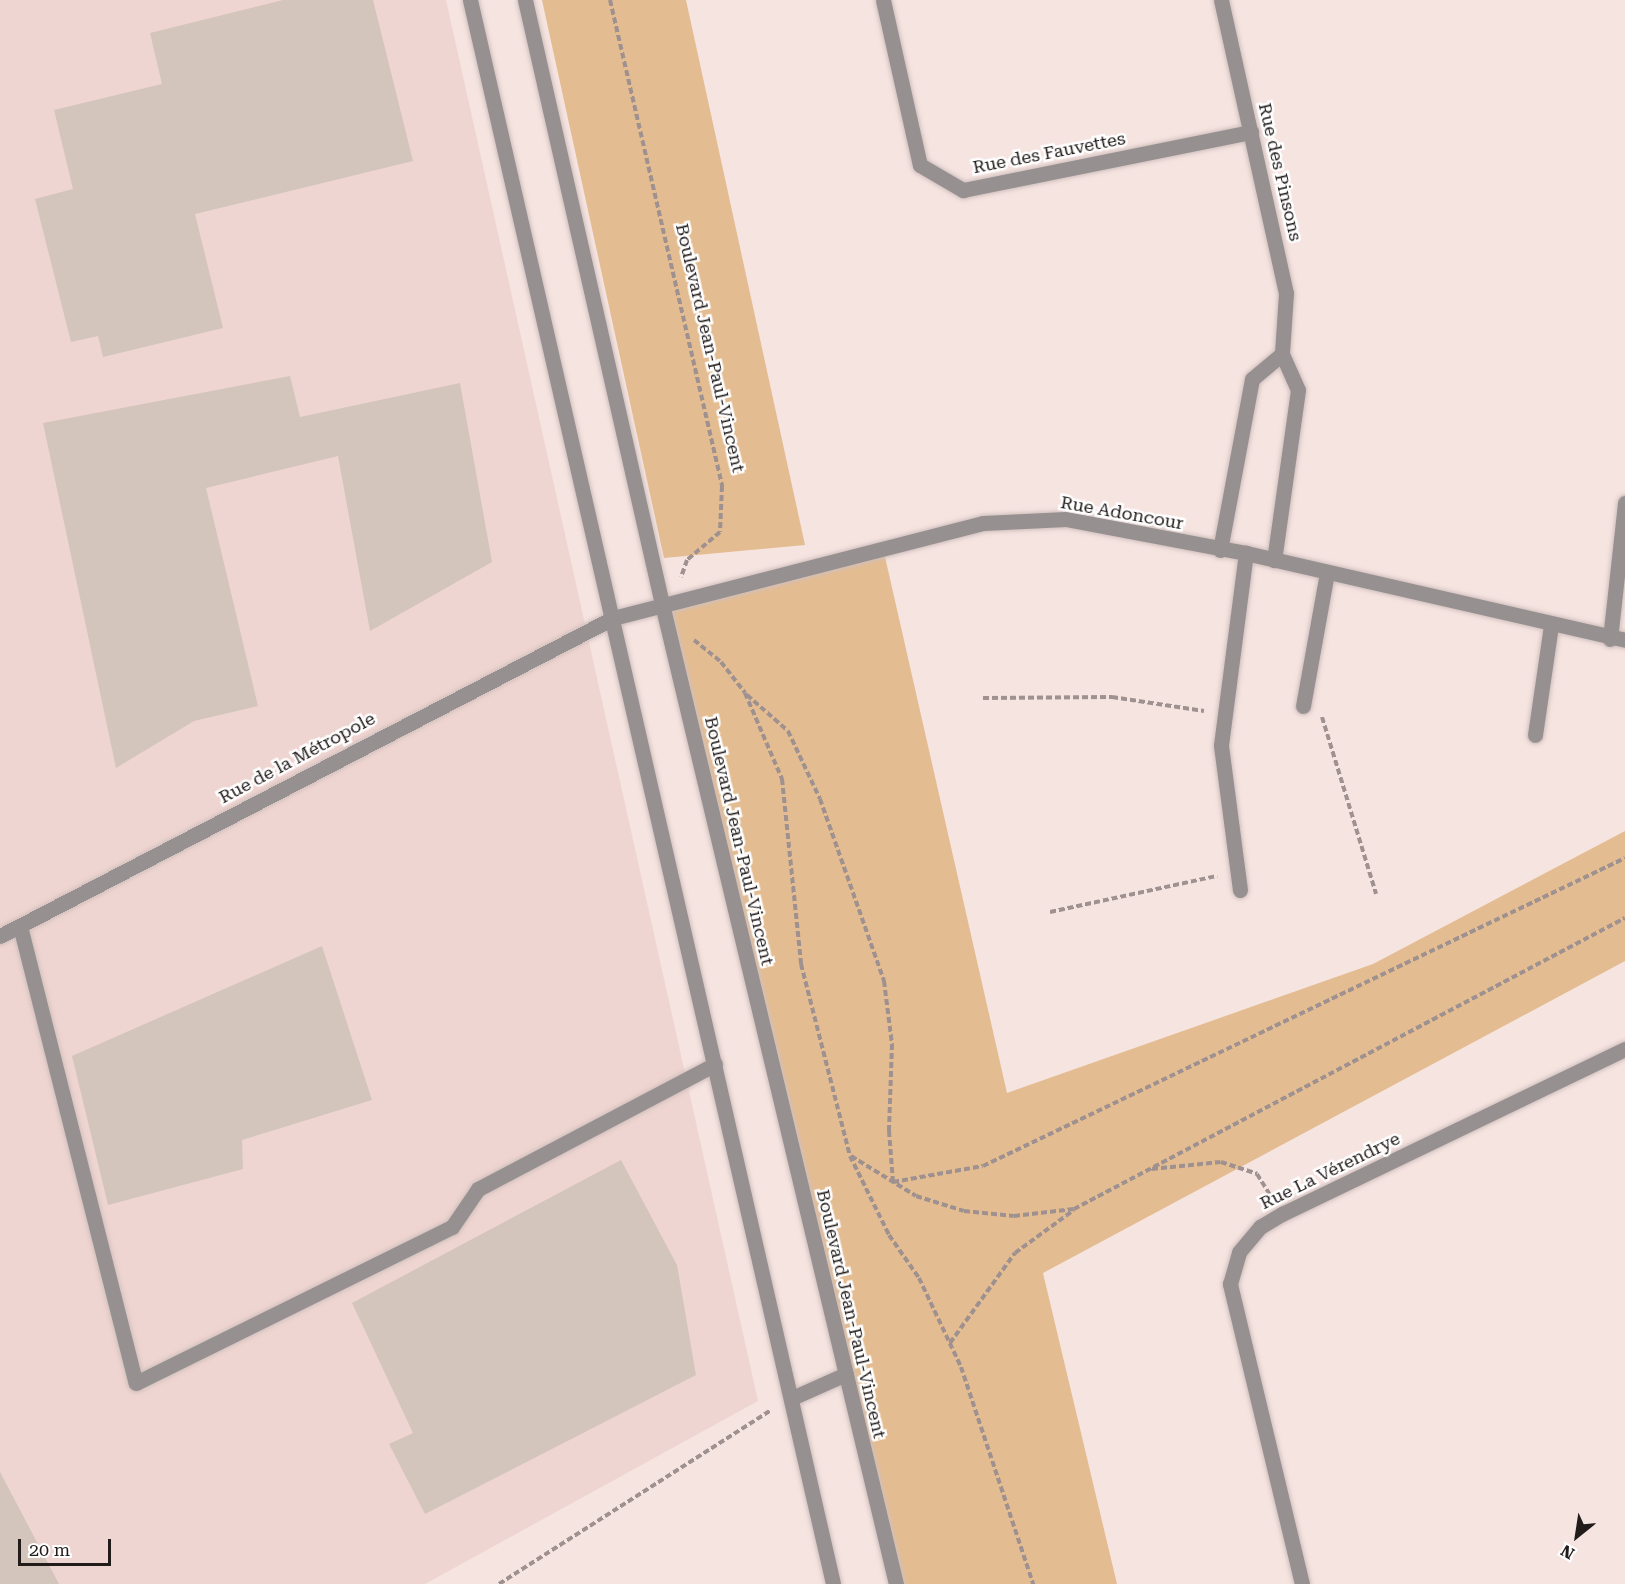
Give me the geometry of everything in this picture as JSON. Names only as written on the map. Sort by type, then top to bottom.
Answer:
[{"type":"street","points":[[470,0],[833,1584]]},
{"type":"street","name":"Boulevard Jean-Paul-Vincent","points":[[525,0],[896,1584]]},
{"type":"street","name":"Rue des Fauvettes","points":[[883,0],[920,165],[963,190],[1251,132]]},
{"type":"street","name":"Rue des Pinsons","points":[[1221,0],[1286,293],[1282,354],[1298,390],[1274,560]]},
{"type":"street","points":[[1220,550],[1252,379],[1282,354]]},
{"type":"street","points":[[1618,640],[1625,503]]},
{"type":"street","name":"Rue Adoncour","points":[[613,618],[983,523],[1066,519],[1220,550],[1246,553],[1618,640]]},
{"type":"street","points":[[1240,890],[1221,745],[1246,553]]},
{"type":"street","points":[[1303,706],[1327,572]]},
{"type":"street","name":"Rue de la Métropole","points":[[0,936],[613,618]]},
{"type":"street","points":[[1535,735],[1551,625]]},
{"type":"street","points":[[20,926],[136,1383],[452,1227],[478,1189],[715,1064]]},
{"type":"street","name":"Rue La Vérendrye","points":[[1302,1584],[1230,1284],[1239,1252],[1260,1227],[1282,1214],[1625,1049]]},
{"type":"street","points":[[792,1398],[846,1374]]},
{"type":"path","name":"Boulevard Jean-Paul-Vincent","points":[[610,0],[722,486],[720,532],[687,560],[667,603],[693,639],[721,662],[745,693],[782,779],[801,964],[850,1156],[950,1344],[1000,1474],[1033,1584]]},
{"type":"path","points":[[1306,687],[1324,720],[1376,894]]},
{"type":"path","points":[[745,693],[788,731],[820,799],[884,981],[892,1044],[889,1131],[893,1182]]},
{"type":"path","points":[[983,698],[1112,697],[1225,714]]},
{"type":"path","points":[[893,1182],[983,1166],[1625,858]]},
{"type":"path","points":[[1050,912],[1238,872]]},
{"type":"path","points":[[950,1344],[1015,1253],[1074,1209],[1625,918]]},
{"type":"path","points":[[850,1156],[916,1196],[964,1211],[1014,1216],[1074,1209]]},
{"type":"path","points":[[1149,1169],[1221,1162],[1257,1174],[1282,1214]]},
{"type":"path","points":[[499,1584],[517,1568],[792,1398]]},
{"type":"shaded area","points":[[0,0],[446,0],[758,1401],[425,1584],[0,1584]]},
{"type":"shaded area","points":[[542,0],[686,0],[805,545],[664,558]]},
{"type":"shaded area","points":[[883,548],[1007,1093],[1373,964],[1625,831],[1625,961],[1043,1273],[1117,1584],[900,1584],[662,604]]},
{"type":"building","points":[[283,0],[373,0],[413,161],[195,214],[223,328],[103,357],[98,336],[71,342],[35,199],[73,189],[54,110],[162,84],[150,33]]},
{"type":"building","points":[[290,376],[300,417],[460,383],[492,562],[370,631],[338,456],[206,488],[258,706],[194,721],[116,768],[43,423]]},
{"type":"building","points":[[322,946],[372,1100],[242,1140],[243,1169],[108,1205],[72,1056]]},
{"type":"building","points":[[621,1160],[677,1265],[696,1375],[425,1514],[389,1444],[413,1433],[352,1303]]},
{"type":"building","points":[[0,1472],[59,1584],[0,1584]]}]
